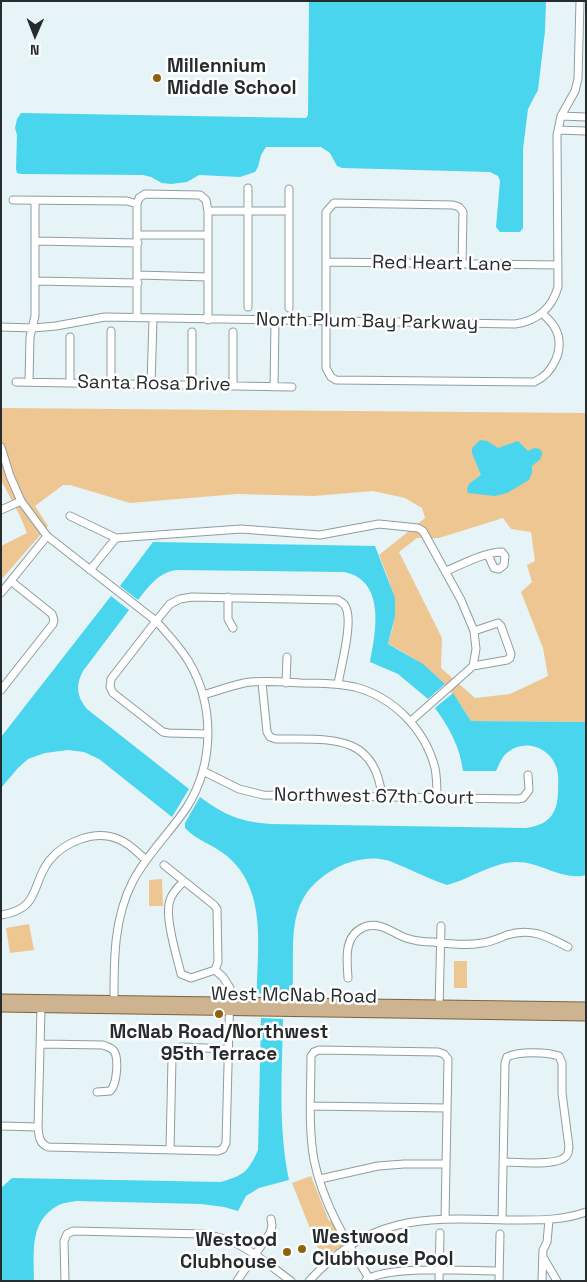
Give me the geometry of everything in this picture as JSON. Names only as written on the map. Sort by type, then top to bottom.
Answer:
[{"type":"main road","name":"West McNab Road","points":[[1,999],[114,1005],[439,1009],[586,1007]]},
{"type":"main road","name":"West McNab Road","points":[[1,1007],[41,1008],[114,1005]]},
{"type":"main road","name":"West McNab Road","points":[[439,1009],[586,1016]]},
{"type":"street","points":[[462,264],[463,212],[459,207],[453,205],[334,203],[326,212],[326,368],[331,378],[336,380],[529,382],[540,380],[548,372],[558,354],[557,333],[551,322],[542,313],[558,287],[558,130],[561,116],[575,91],[578,80],[580,1]]},
{"type":"street","points":[[561,116],[586,117]]},
{"type":"street","points":[[558,130],[586,130]]},
{"type":"street","points":[[248,188],[248,307]]},
{"type":"street","points":[[289,189],[289,308]]},
{"type":"street","points":[[137,318],[137,204],[139,198],[145,194],[200,195],[206,200],[208,211],[208,320]]},
{"type":"street","points":[[13,200],[128,202],[137,204]]},
{"type":"street","points":[[29,382],[30,337],[35,316],[35,201]]},
{"type":"street","points":[[208,211],[289,211]]},
{"type":"street","points":[[138,235],[207,235]]},
{"type":"street","points":[[35,241],[138,243]]},
{"type":"street","name":"Red Heart Lane","points":[[326,262],[558,265]]},
{"type":"street","points":[[138,275],[208,277]]},
{"type":"street","points":[[35,281],[138,283]]},
{"type":"street","name":"North Plum Bay Parkway","points":[[1,327],[33,328],[63,325],[105,317],[515,324],[527,322],[542,313]]},
{"type":"street","points":[[151,385],[152,319]]},
{"type":"street","points":[[274,387],[275,321]]},
{"type":"street","points":[[111,331],[111,384]]},
{"type":"street","points":[[192,332],[192,385]]},
{"type":"street","points":[[233,332],[233,386]]},
{"type":"street","points":[[70,337],[70,383]]},
{"type":"street","name":"Santa Rosa Drive","points":[[16,382],[292,387]]},
{"type":"street","points":[[1,447],[10,476],[21,501],[47,536],[156,621],[170,636],[189,662],[203,695],[207,714],[208,734],[203,771],[187,807],[146,860],[124,901],[118,922],[115,948],[114,1005]]},
{"type":"street","points":[[1,510],[21,501]]},
{"type":"street","points":[[70,516],[116,538],[241,529],[320,535],[390,524],[418,528],[423,531],[446,571],[474,631],[476,649],[473,666]]},
{"type":"street","points":[[1,593],[12,582],[47,536]]},
{"type":"street","points":[[90,570],[116,538]]},
{"type":"street","points":[[446,571],[488,555]]},
{"type":"street","points":[[1,690],[53,624],[54,620],[52,614],[12,582]]},
{"type":"street","points":[[208,734],[163,732],[113,693],[110,687],[111,680],[156,621],[170,604],[180,599],[192,597],[338,600],[344,603],[348,615],[348,625],[338,684]]},
{"type":"street","points":[[228,598],[228,619],[233,628]]},
{"type":"street","points":[[411,721],[473,666],[510,658],[511,654],[502,626],[498,623],[474,631]]},
{"type":"street","points":[[286,682],[287,657]]},
{"type":"street","points":[[203,695],[236,685],[262,682],[338,684],[356,687],[373,694],[388,701],[411,721],[421,736],[435,767],[437,798]]},
{"type":"street","points":[[262,682],[267,732],[270,737],[276,739],[341,742],[355,747],[366,755],[373,764],[381,784],[382,797]]},
{"type":"street","name":"Northwest 67th Court","points":[[203,771],[239,789],[263,796],[523,798],[530,790],[528,775]]},
{"type":"street","points":[[1,915],[14,913],[30,901],[48,862],[67,845],[80,839],[94,836],[117,838],[146,860]]},
{"type":"street","points":[[164,866],[217,909],[218,962],[215,970]]},
{"type":"street","points":[[184,881],[173,893],[168,907],[181,974],[190,978],[215,970]]},
{"type":"street","points":[[348,978],[348,948],[350,939],[364,927],[375,925],[386,927],[406,938],[441,943],[478,944],[493,941],[516,932],[526,931],[545,935],[568,947]]},
{"type":"street","points":[[439,1009],[441,926]]},
{"type":"street","points":[[41,1008],[38,1127],[40,1140],[43,1145],[48,1147],[218,1151],[223,1149],[226,1143],[230,988],[228,983],[215,970]]},
{"type":"street","points":[[41,1044],[103,1045],[111,1048],[115,1052],[116,1083],[110,1091],[97,1092]]},
{"type":"street","points":[[170,1150],[172,1058],[175,1050],[181,1047],[228,1049]]},
{"type":"street","points":[[445,1218],[448,1059],[444,1054],[438,1052],[319,1050],[314,1052],[312,1056],[311,1106],[311,1135],[314,1161],[330,1208],[367,1280],[390,1272],[499,1271]]},
{"type":"street","points":[[502,1220],[504,1063],[507,1057],[513,1053],[551,1053],[559,1056],[562,1063],[562,1093],[569,1147],[567,1155],[562,1160],[542,1163],[504,1162]]},
{"type":"street","points":[[311,1106],[447,1108]]},
{"type":"street","points":[[1,1126],[38,1127]]},
{"type":"street","points":[[320,1179],[378,1166],[446,1164]]},
{"type":"street","points":[[309,1281],[334,1256],[349,1246],[381,1229],[398,1224],[445,1218],[549,1220],[586,1212]]},
{"type":"street","points":[[237,1281],[270,1233],[272,1226],[270,1219]]},
{"type":"street","points":[[542,1281],[542,1250],[547,1242],[549,1220]]},
{"type":"street","points":[[65,1281],[64,1241],[67,1234],[74,1231],[204,1234],[235,1242],[291,1281]]},
{"type":"street","points":[[439,1281],[440,1234]]},
{"type":"street","points":[[499,1281],[500,1234]]},
{"type":"street","points":[[543,1257],[556,1281]]},
{"type":"shaded area","points":[[1,408],[586,413],[586,722],[471,721],[454,696],[436,676],[402,651],[388,644],[394,619],[394,599],[379,555],[425,518],[422,508],[405,498],[373,491],[314,496],[237,494],[130,503],[70,485],[63,485],[35,506],[48,526],[1,580],[1,546],[27,533],[1,480]],"holes":[[[503,518],[511,529],[531,532],[535,561],[527,565],[532,582],[521,592],[543,648],[548,676],[510,694],[475,698],[441,668],[442,638],[399,552],[417,538],[439,538]]]},
{"type":"shaded area","points":[[162,879],[163,906],[149,906],[149,880]]},
{"type":"shaded area","points":[[29,924],[34,950],[10,953],[6,928]]},
{"type":"shaded area","points":[[454,961],[467,961],[467,988],[454,988]]},
{"type":"shaded area","points":[[311,1176],[329,1221],[333,1220],[344,1247],[321,1256],[292,1183]]},
{"type":"water","points":[[309,1],[546,1],[545,31],[538,90],[528,109],[523,149],[523,228],[520,232],[500,232],[496,227],[500,181],[498,176],[490,172],[342,168],[337,166],[330,153],[321,147],[266,147],[255,172],[240,177],[199,175],[187,182],[171,184],[162,183],[143,175],[17,173],[17,135],[15,128],[21,113],[306,118],[308,115]]},
{"type":"water","points":[[480,440],[487,441],[498,448],[518,441],[528,451],[534,448],[540,449],[542,452],[541,457],[532,466],[529,480],[507,493],[495,496],[468,493],[469,484],[481,475],[472,453],[472,448]]},
{"type":"water","points":[[153,542],[375,546],[395,598],[395,616],[388,644],[423,664],[445,684],[428,699],[398,674],[370,662],[375,622],[372,596],[367,585],[357,577],[344,572],[176,570],[159,577],[138,600],[120,586]]},
{"type":"water","points":[[111,596],[129,610],[80,676],[79,695],[87,709],[189,789],[172,817],[99,759],[84,752],[68,750],[45,753],[28,759],[1,788],[1,737]]},
{"type":"water","points":[[453,693],[471,721],[586,722],[586,875],[568,876],[535,865],[517,862],[499,865],[447,885],[380,859],[361,859],[349,862],[321,878],[309,890],[301,903],[296,916],[293,947],[293,983],[289,992],[285,994],[260,994],[257,989],[257,918],[254,900],[248,884],[240,869],[227,856],[194,836],[185,828],[185,823],[200,797],[225,813],[242,819],[271,824],[526,828],[534,827],[550,818],[557,801],[557,769],[549,756],[537,747],[522,746],[515,748],[506,754],[496,771],[463,771],[453,738],[435,708]]},
{"type":"water","points":[[261,1018],[283,1019],[282,1120],[289,1180],[259,1188],[246,1196],[238,1211],[201,1204],[76,1201],[61,1204],[48,1213],[37,1229],[34,1249],[34,1281],[1,1281],[1,1188],[12,1178],[221,1182],[240,1175],[248,1168],[258,1150]]},
{"type":"place","name":"Millennium Middle School","points":[[157,78]]},
{"type":"place","name":"McNab Road/Northwest 95th Terrace","points":[[219,1014]]},
{"type":"place","name":"Westwood Clubhouse Pool","points":[[302,1249]]},
{"type":"place","name":"Westood Clubhouse","points":[[287,1252]]}]
